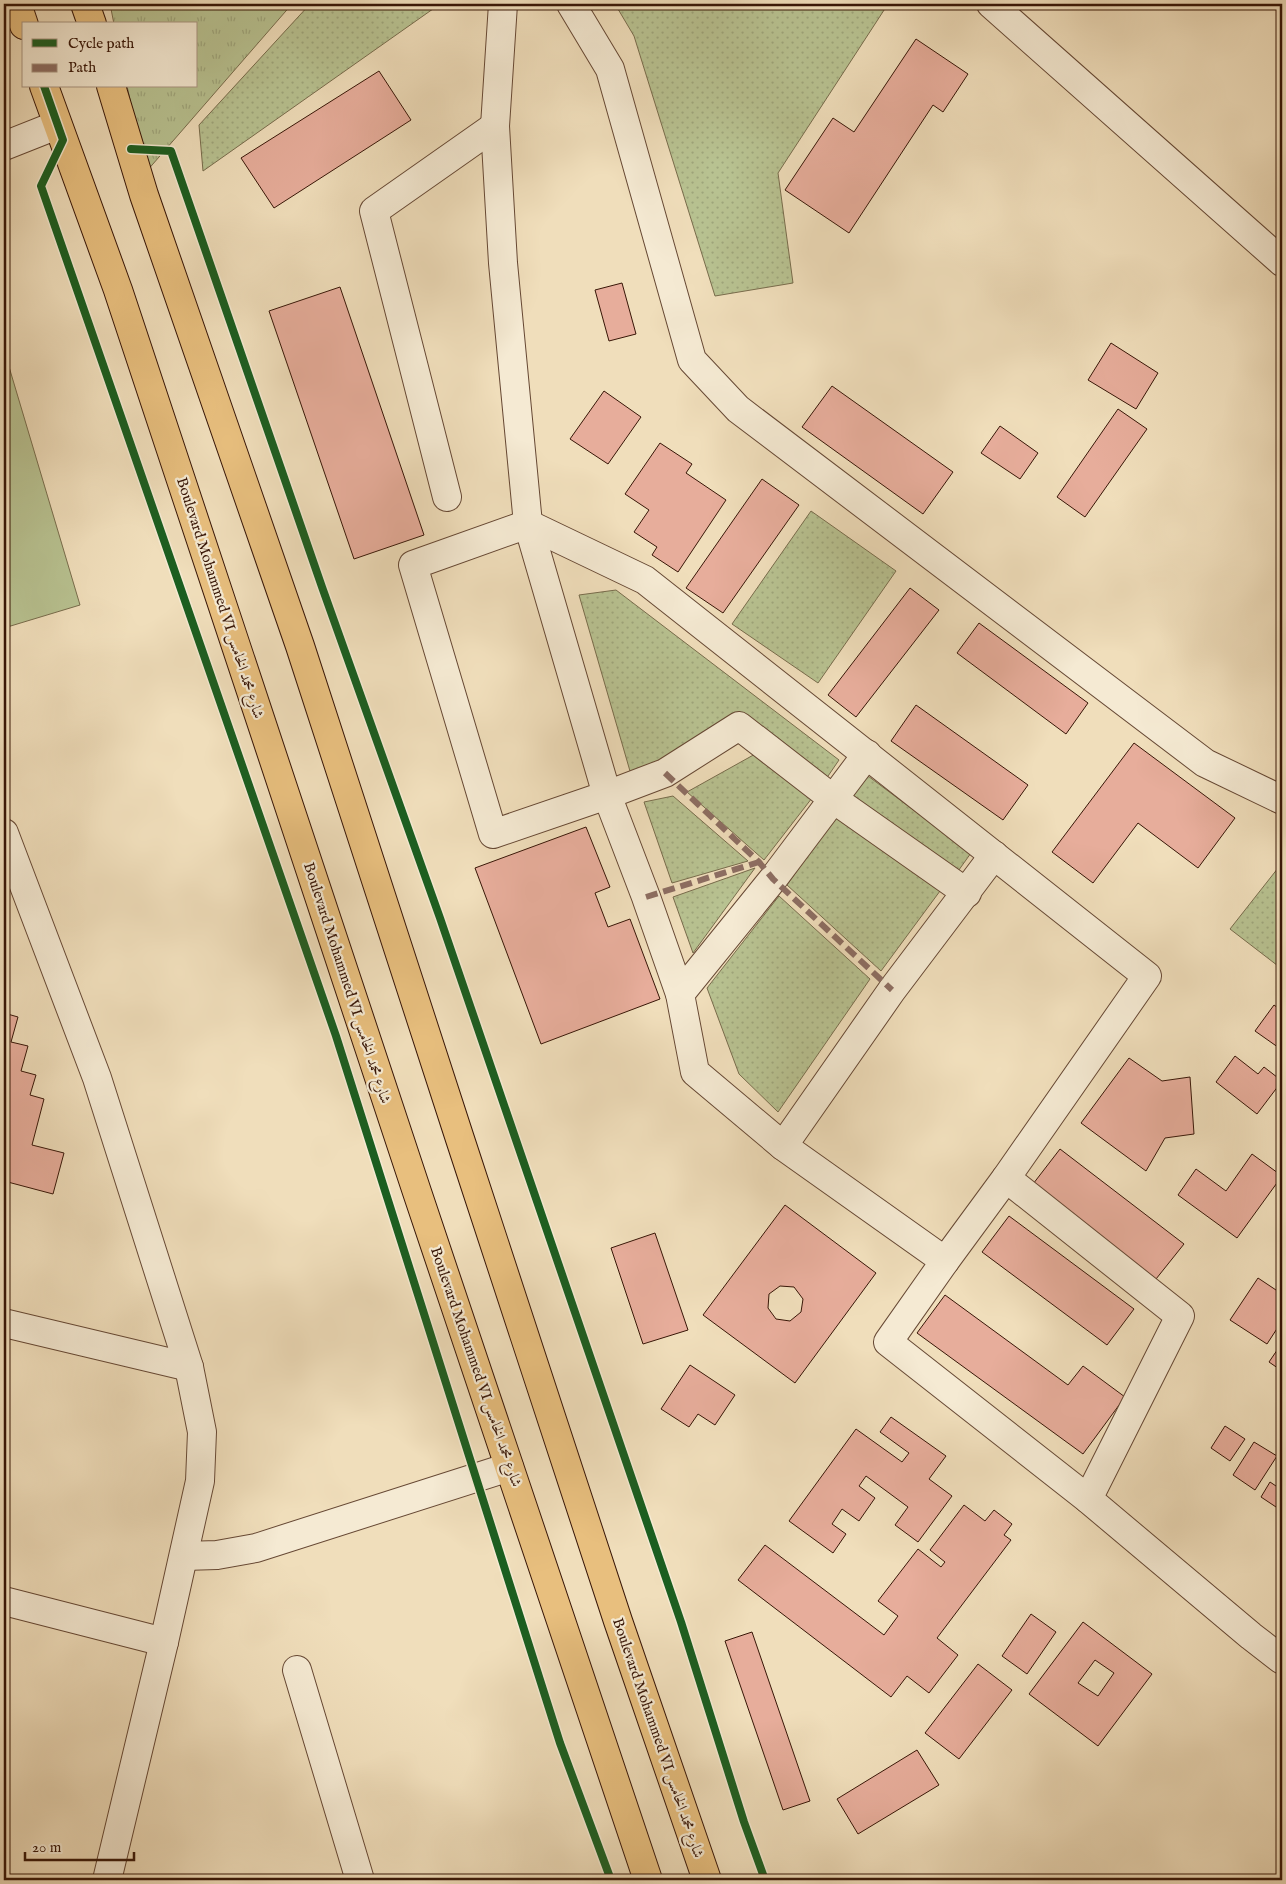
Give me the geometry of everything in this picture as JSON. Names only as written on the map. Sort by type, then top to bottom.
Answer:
[{"type":"main road","points":[[17,4],[23,22]]},
{"type":"main road","points":[[85,4],[91,22]]},
{"type":"main road","name":"Boulevard Mohammed VI شارع محمد الخامس","points":[[45,88],[118,290],[416,1192],[648,1880]]},
{"type":"main road","name":"Boulevard Mohammed VI شارع محمد الخامس","points":[[112,88],[144,195],[300,646],[540,1385],[618,1621],[707,1880]]},
{"type":"street","points":[[503,4],[495,126],[503,264],[528,524],[607,795],[680,994],[695,1072],[783,1146],[944,1261]]},
{"type":"street","points":[[571,4],[610,69],[692,360],[738,408],[1205,764],[1282,800]]},
{"type":"street","points":[[991,4],[1282,262]]},
{"type":"street","points":[[4,146],[57,125]]},
{"type":"street","points":[[447,497],[374,211],[495,126]]},
{"type":"street","points":[[966,893],[832,798],[739,726],[665,773],[493,834],[412,565],[528,524],[645,580],[1147,976],[1006,1178],[944,1261],[888,1342],[1088,1499],[1282,1660]]},
{"type":"street","points":[[680,994],[773,879],[832,798],[867,754]]},
{"type":"street","points":[[4,837],[97,1078],[189,1367],[202,1432],[200,1481],[107,1880]]},
{"type":"street","points":[[783,1146],[892,990],[994,855]]},
{"type":"street","points":[[1006,1178],[1180,1316],[1088,1499]]},
{"type":"street","points":[[4,1323],[189,1367]]},
{"type":"street","points":[[184,1556],[217,1555],[256,1548],[509,1467]]},
{"type":"street","points":[[4,1600],[164,1642]]},
{"type":"street","points":[[297,1670],[360,1880]]},
{"type":"green space","points":[[110,4],[292,4],[146,172],[127,88],[198,88],[198,22],[114,22]]},
{"type":"green space","points":[[310,4],[440,4],[203,171],[199,125]]},
{"type":"green space","points":[[615,4],[888,4],[778,173],[793,283],[715,296],[634,36]]},
{"type":"green space","points":[[4,350],[80,605],[4,628]]},
{"type":"green space","points":[[811,511],[896,571],[818,683],[732,624]]},
{"type":"green space","points":[[616,590],[839,760],[826,779],[739,713],[632,778],[579,595]]},
{"type":"green space","points":[[757,753],[812,798],[764,860],[687,792]]},
{"type":"green space","points":[[868,776],[971,853],[956,874],[853,796]]},
{"type":"green space","points":[[673,796],[748,861],[672,883],[644,802]]},
{"type":"green space","points":[[838,813],[940,891],[881,971],[787,885]]},
{"type":"green space","points":[[1282,863],[1282,969],[1230,929]]},
{"type":"green space","points":[[755,868],[693,953],[673,897]]},
{"type":"green space","points":[[779,896],[870,979],[778,1112],[739,1074],[707,988]]},
{"type":"building","points":[[916,39],[968,74],[943,112],[933,105],[849,233],[785,190],[833,118],[854,132]]},
{"type":"building","points":[[379,71],[411,120],[274,208],[241,158]]},
{"type":"building","points":[[622,283],[636,334],[609,341],[595,290]]},
{"type":"building","points":[[340,287],[424,535],[354,559],[269,311]]},
{"type":"building","points":[[1111,343],[1158,373],[1136,409],[1088,380]]},
{"type":"building","points":[[832,386],[953,472],[923,514],[802,427]]},
{"type":"building","points":[[604,391],[641,417],[608,464],[570,439]]},
{"type":"building","points":[[1118,409],[1147,429],[1085,517],[1057,497]]},
{"type":"building","points":[[1000,426],[1038,453],[1020,479],[981,453]]},
{"type":"building","points":[[660,443],[692,464],[686,473],[726,500],[678,572],[652,555],[657,547],[634,532],[649,510],[625,494]]},
{"type":"building","points":[[762,479],[799,505],[723,613],[686,588]]},
{"type":"building","points":[[910,588],[939,610],[856,717],[828,695]]},
{"type":"building","points":[[979,623],[1088,703],[1066,734],[957,653]]},
{"type":"building","points":[[916,705],[1028,785],[1003,820],[891,741]]},
{"type":"building","points":[[1134,743],[1235,818],[1198,868],[1138,823],[1093,883],[1052,852]]},
{"type":"building","points":[[586,827],[610,887],[595,893],[608,927],[630,919],[660,999],[541,1044],[475,868]]},
{"type":"building","points":[[1274,1005],[1282,1011],[1282,1050],[1255,1031]]},
{"type":"building","points":[[4,1013],[18,1017],[11,1042],[28,1046],[21,1071],[36,1075],[30,1095],[44,1099],[32,1145],[64,1153],[53,1194],[4,1181]]},
{"type":"building","points":[[1235,1056],[1258,1074],[1264,1067],[1282,1081],[1257,1114],[1216,1082]]},
{"type":"building","points":[[1129,1058],[1162,1081],[1190,1077],[1194,1134],[1165,1138],[1146,1171],[1081,1123]]},
{"type":"building","points":[[1060,1149],[1184,1244],[1156,1279],[1033,1184]]},
{"type":"building","points":[[1252,1154],[1282,1176],[1237,1238],[1178,1195],[1196,1169],[1226,1191]]},
{"type":"building","points":[[785,1205],[876,1273],[795,1383],[703,1315]],"holes":[[[780,1286],[794,1287],[803,1299],[801,1312],[790,1321],[776,1319],[768,1308],[769,1294]]]},
{"type":"building","points":[[1009,1216],[1134,1309],[1107,1345],[982,1252]]},
{"type":"building","points":[[655,1233],[688,1330],[643,1344],[611,1248]]},
{"type":"building","points":[[1258,1278],[1282,1294],[1282,1321],[1267,1344],[1230,1320]]},
{"type":"building","points":[[945,1295],[1068,1385],[1083,1366],[1125,1397],[1083,1454],[917,1333]]},
{"type":"building","points":[[1282,1343],[1282,1371],[1269,1362]]},
{"type":"building","points":[[690,1365],[735,1395],[715,1425],[698,1414],[689,1427],[661,1409]]},
{"type":"building","points":[[891,1417],[946,1456],[929,1479],[952,1496],[918,1542],[895,1525],[908,1507],[866,1476],[859,1486],[875,1498],[859,1521],[842,1509],[832,1524],[846,1534],[833,1553],[789,1521],[856,1429],[902,1462],[909,1453],[880,1432]]},
{"type":"building","points":[[1225,1426],[1245,1439],[1230,1461],[1211,1448]]},
{"type":"building","points":[[1254,1442],[1277,1456],[1255,1490],[1233,1475]]},
{"type":"building","points":[[1270,1482],[1282,1490],[1282,1511],[1261,1497]]},
{"type":"building","points":[[964,1505],[985,1521],[994,1510],[1012,1524],[1004,1535],[1011,1540],[937,1638],[958,1655],[929,1693],[907,1676],[891,1697],[738,1580],[765,1545],[884,1635],[898,1616],[878,1601],[918,1549],[941,1567],[945,1562],[930,1550]]},
{"type":"building","points":[[1031,1614],[1056,1632],[1027,1674],[1002,1656]]},
{"type":"building","points":[[1083,1622],[1152,1674],[1098,1746],[1029,1694]],"holes":[[[1095,1660],[1114,1673],[1098,1696],[1078,1683]]]},
{"type":"building","points":[[752,1632],[810,1801],[783,1810],[725,1641]]},
{"type":"building","points":[[978,1664],[1012,1690],[959,1759],[925,1733]]},
{"type":"building","points":[[917,1750],[939,1785],[858,1834],[837,1799]]},
{"type":"marked path","points":[[665,773],[759,862],[773,879],[892,990]]},
{"type":"marked path","points":[[646,897],[759,862]]},
{"type":"cycle path","points":[[45,88],[63,140],[41,186],[336,1036],[560,1743],[611,1880]]},
{"type":"cycle path","points":[[131,149],[171,151],[322,587],[440,918],[681,1622],[744,1822],[765,1880]]}]
